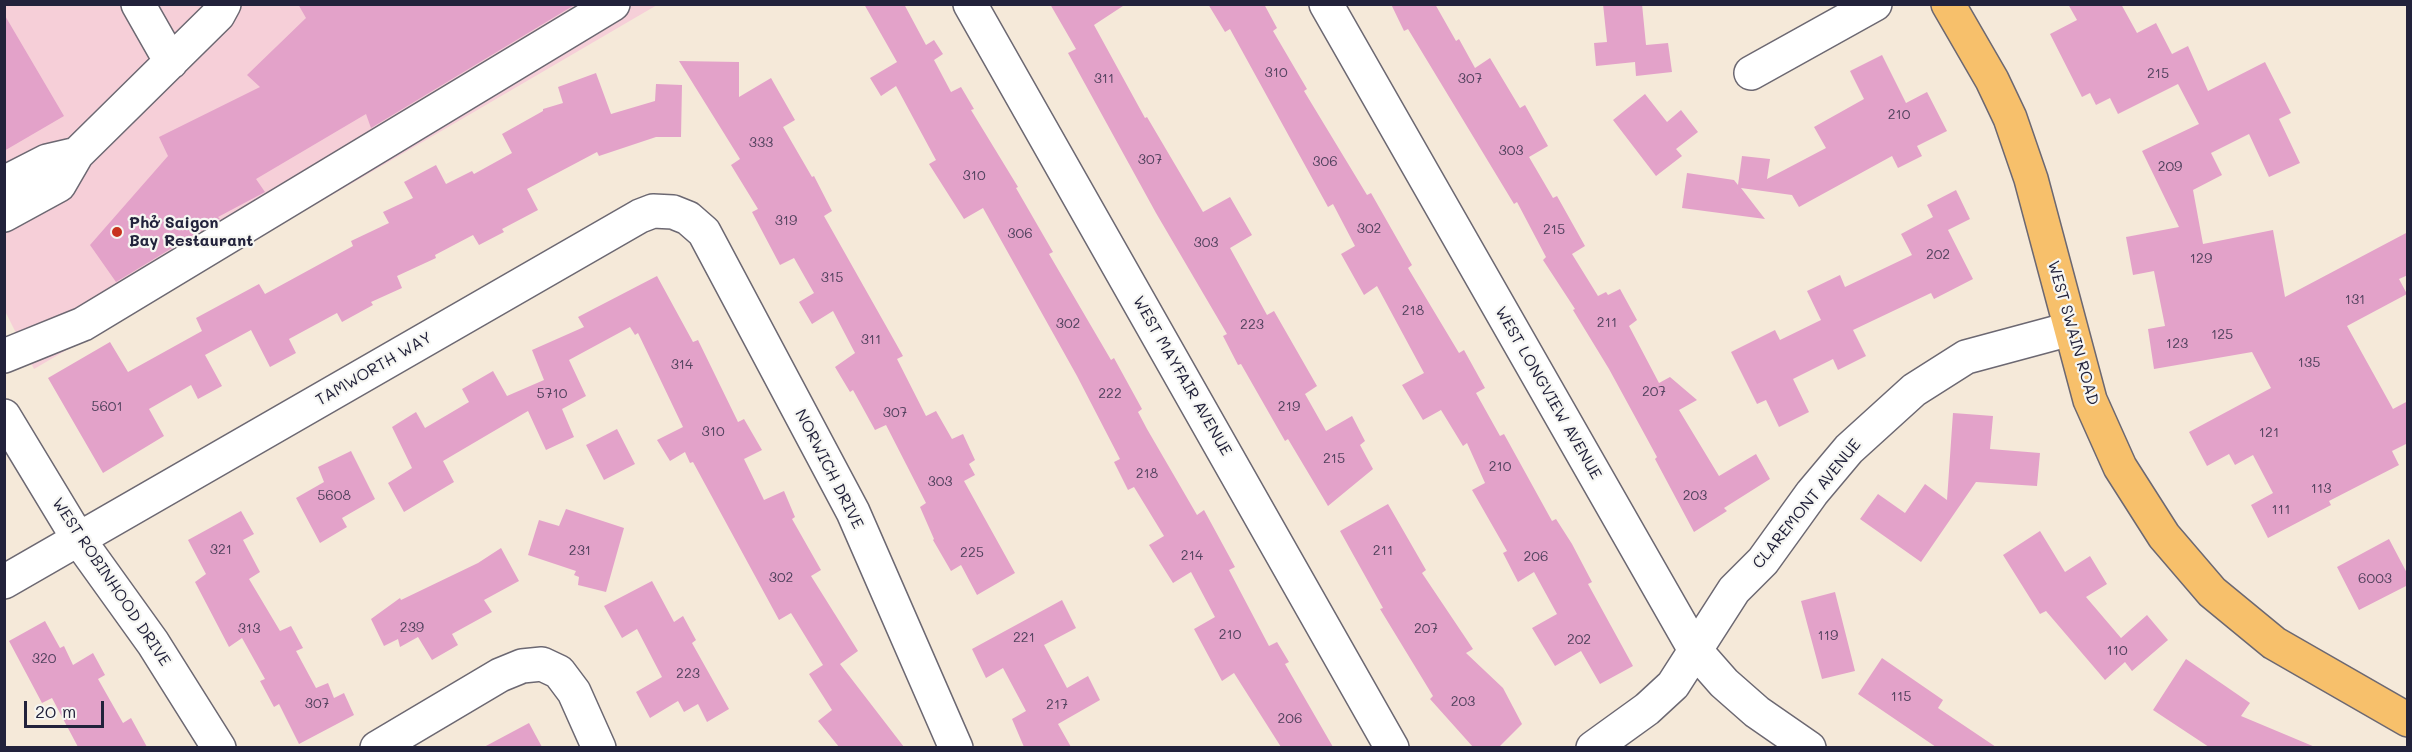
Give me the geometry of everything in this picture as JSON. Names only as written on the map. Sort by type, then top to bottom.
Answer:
[{"type":"main road","name":"WEST SWAIN ROAD","points":[[1948,4],[1992,80],[2010,118],[2031,179],[2090,400],[2120,467],[2170,544],[2212,592],[2274,644],[2408,720]]},
{"type":"street","points":[[138,4],[171,62]]},
{"type":"street","points":[[4,356],[83,324],[613,4]]},
{"type":"street","name":"WEST MAYFAIR AVENUE","points":[[970,4],[1392,747]]},
{"type":"street","name":"WEST LONGVIEW AVENUE","points":[[1326,4],[1695,650],[1724,683],[1756,712],[1809,747]]},
{"type":"street","points":[[1751,73],[1875,4]]},
{"type":"street","points":[[4,215],[59,184],[77,154],[171,62],[218,8]]},
{"type":"street","points":[[4,183],[46,161],[77,154]]},
{"type":"street","name":"TAMWORTH WAY","points":[[4,582],[640,216],[653,211],[673,213]]},
{"type":"street","name":"NORWICH DRIVE","points":[[673,213],[688,218],[704,232],[853,512],[956,747]]},
{"type":"street","name":"CLAREMONT AVENUE","points":[[1593,747],[1647,708],[1673,685],[1734,590],[1762,561],[1812,493],[1849,448],[1914,390],[1966,357],[2070,328]]},
{"type":"street","name":"WEST ROBINHOOD DRIVE","points":[[4,416],[79,540],[153,643],[219,747]]},
{"type":"street","points":[[377,747],[500,675],[522,666],[542,664],[559,672],[574,692],[599,747]]},
{"type":"shaded area","points":[[5,5],[657,5],[34,369],[5,311]]},
{"type":"building","points":[[298,4],[576,4],[371,128],[366,114],[256,179],[265,192],[218,217],[220,219],[116,282],[90,245],[168,156],[159,137],[260,87],[247,75],[306,18]]},
{"type":"building","points":[[864,4],[904,4],[926,45],[934,40],[943,54],[934,60],[951,92],[961,87],[974,109],[971,110],[1018,187],[1016,188],[1053,252],[1049,254],[1111,360],[1114,358],[1142,409],[1138,412],[1147,429],[1197,515],[1204,510],[1235,567],[1229,570],[1269,646],[1277,642],[1289,662],[1285,664],[1333,747],[1281,747],[1234,673],[1222,681],[1194,629],[1215,617],[1191,572],[1173,583],[1149,545],[1164,536],[1134,487],[1128,490],[1114,462],[1120,459],[1077,376],[983,208],[964,219],[929,164],[936,160],[896,86],[881,96],[870,78],[897,62]]},
{"type":"building","points":[[1050,4],[1126,4],[1094,25],[1145,118],[1147,117],[1203,212],[1230,197],[1252,235],[1230,248],[1267,315],[1274,311],[1317,386],[1305,394],[1326,431],[1352,416],[1365,441],[1360,445],[1373,469],[1328,506],[1288,439],[1285,441],[1241,364],[1238,365],[1223,336],[1227,334],[1156,213],[1068,53],[1076,49]]},
{"type":"building","points":[[1208,4],[1264,4],[1277,28],[1273,31],[1307,89],[1304,91],[1367,195],[1371,193],[1412,265],[1408,268],[1459,353],[1464,350],[1485,388],[1476,393],[1500,436],[1504,434],[1552,521],[1556,519],[1572,544],[1592,582],[1588,584],[1633,666],[1600,684],[1581,651],[1555,666],[1532,628],[1557,614],[1534,572],[1518,582],[1503,553],[1507,551],[1472,490],[1485,483],[1467,443],[1463,446],[1441,410],[1423,420],[1402,385],[1424,373],[1377,286],[1364,295],[1341,254],[1355,246],[1333,204],[1328,207],[1230,29],[1225,32]]},
{"type":"building","points":[[1391,4],[1435,4],[1456,41],[1459,39],[1475,68],[1490,58],[1520,108],[1525,105],[1548,146],[1529,157],[1553,198],[1557,196],[1585,246],[1572,254],[1598,296],[1606,292],[1608,295],[1620,289],[1637,320],[1629,326],[1659,383],[1670,377],[1697,400],[1679,410],[1719,476],[1756,454],[1770,479],[1724,508],[1727,511],[1694,532],[1655,459],[1657,457],[1609,369],[1573,310],[1575,309],[1543,260],[1546,257],[1517,202],[1514,204],[1408,29],[1404,31]]},
{"type":"building","points":[[1603,4],[1642,4],[1646,45],[1668,43],[1672,72],[1636,76],[1635,62],[1596,66],[1594,43],[1607,42]]},
{"type":"building","points":[[2068,4],[2121,4],[2137,33],[2156,23],[2172,54],[2188,46],[2208,91],[2265,62],[2291,113],[2279,119],[2300,163],[2269,177],[2249,134],[2211,153],[2222,175],[2193,190],[2203,244],[2273,230],[2285,297],[2408,232],[2408,275],[2399,279],[2407,294],[2347,326],[2393,409],[2408,401],[2408,443],[2392,451],[2399,465],[2329,501],[2331,505],[2268,538],[2251,505],[2273,493],[2253,455],[2235,465],[2229,454],[2207,466],[2189,432],[2271,388],[2252,352],[2154,369],[2148,329],[2165,326],[2154,271],[2133,275],[2126,237],[2179,227],[2142,151],[2199,124],[2178,84],[2118,114],[2110,98],[2096,105],[2090,93],[2082,97],[2050,34],[2077,20]]},
{"type":"building","points":[[4,14],[64,116],[4,151]]},
{"type":"building","points":[[1882,55],[1906,103],[1927,92],[1947,131],[1917,146],[1922,156],[1898,168],[1892,156],[1799,207],[1792,195],[1741,188],[1765,219],[1682,208],[1687,173],[1734,180],[1738,185],[1742,156],[1770,159],[1767,179],[1826,148],[1814,127],[1864,99],[1850,71]]},
{"type":"building","points":[[679,61],[739,62],[739,97],[771,78],[795,120],[783,127],[812,177],[814,176],[832,211],[824,216],[903,356],[897,359],[926,416],[936,411],[952,439],[963,434],[975,460],[969,464],[975,475],[964,481],[1015,573],[977,595],[961,565],[951,571],[933,540],[920,507],[926,503],[886,425],[875,430],[853,390],[850,392],[835,367],[855,353],[833,311],[812,324],[799,302],[814,293],[794,258],[780,265],[752,212],[758,209],[731,165],[740,159]]},
{"type":"building","points":[[596,73],[611,114],[655,101],[656,84],[682,85],[681,137],[656,137],[599,156],[597,152],[527,189],[538,210],[502,229],[504,232],[479,245],[473,235],[435,255],[436,258],[397,276],[402,288],[371,302],[373,305],[342,322],[337,313],[289,339],[296,353],[270,367],[251,330],[205,355],[222,386],[198,399],[191,385],[149,409],[164,436],[103,473],[48,378],[110,342],[128,372],[202,331],[196,318],[259,284],[265,294],[353,246],[351,241],[389,223],[383,212],[413,198],[404,182],[436,165],[446,184],[472,171],[474,174],[512,153],[502,134],[543,109],[563,103],[558,87]]},
{"type":"building","points":[[1645,94],[1667,122],[1681,110],[1698,132],[1676,149],[1682,156],[1656,176],[1613,120]]},
{"type":"building","points":[[1956,190],[1970,219],[1948,230],[1973,279],[1934,299],[1931,293],[1853,330],[1866,356],[1838,370],[1833,359],[1793,379],[1809,412],[1779,427],[1766,400],[1757,404],[1731,352],[1775,330],[1780,340],[1821,320],[1807,291],[1840,275],[1845,287],[1912,255],[1901,234],[1933,217],[1927,205]]},
{"type":"building","points":[[657,276],[693,342],[698,340],[738,422],[744,419],[762,450],[744,459],[764,500],[784,491],[795,517],[792,519],[821,570],[811,576],[858,651],[840,664],[904,747],[839,747],[818,721],[832,710],[809,674],[823,665],[791,613],[779,620],[693,462],[690,463],[685,452],[670,461],[657,440],[683,427],[638,333],[635,335],[630,327],[569,360],[586,396],[562,409],[574,437],[546,450],[528,411],[443,461],[454,482],[404,512],[388,483],[412,468],[392,427],[416,412],[425,428],[469,402],[462,389],[493,371],[507,396],[544,380],[532,350],[584,327],[578,317]]},
{"type":"building","points":[[1953,413],[1993,416],[1990,449],[2040,453],[2037,486],[1976,482],[1921,562],[1860,519],[1878,494],[1905,513],[1925,484],[1947,500]]},
{"type":"building","points":[[617,429],[635,464],[604,480],[586,445]]},
{"type":"building","points":[[351,451],[375,499],[342,518],[347,527],[320,543],[296,498],[324,482],[318,467]]},
{"type":"building","points":[[1388,504],[1426,570],[1422,573],[1473,649],[1466,653],[1503,688],[1522,724],[1499,747],[1473,747],[1430,699],[1433,696],[1380,609],[1383,608],[1340,531]]},
{"type":"building","points":[[566,509],[624,528],[606,592],[578,585],[579,577],[574,575],[576,571],[528,555],[539,520],[559,526]]},
{"type":"building","points":[[241,511],[254,534],[243,540],[260,572],[249,579],[280,631],[291,626],[303,648],[296,651],[316,688],[328,683],[334,698],[344,693],[354,715],[299,744],[279,704],[274,707],[260,681],[265,679],[242,638],[229,647],[195,582],[206,574],[188,540]]},
{"type":"building","points":[[2040,531],[2065,572],[2090,556],[2107,584],[2086,597],[2121,638],[2147,615],[2168,640],[2132,671],[2125,662],[2105,680],[2046,611],[2040,614],[2003,555]]},
{"type":"building","points":[[2389,539],[2408,575],[2408,585],[2359,610],[2337,567]]},
{"type":"building","points":[[501,548],[519,581],[484,600],[492,612],[452,634],[458,645],[432,660],[418,637],[400,647],[398,639],[384,646],[371,619],[400,598],[401,600],[478,563]]},
{"type":"building","points":[[652,581],[674,622],[683,616],[696,640],[692,643],[729,709],[707,722],[698,704],[684,712],[678,701],[650,718],[636,692],[662,677],[637,629],[622,638],[604,606]]},
{"type":"building","points":[[1835,592],[1855,671],[1822,679],[1801,601]]},
{"type":"building","points":[[1062,600],[1076,628],[1044,645],[1067,688],[1088,676],[1100,700],[1058,724],[1071,747],[1024,747],[1012,719],[1026,711],[1003,668],[986,678],[972,649]]},
{"type":"building","points":[[45,621],[60,648],[64,646],[73,665],[93,653],[105,675],[98,679],[123,723],[131,718],[147,747],[78,747],[52,698],[42,703],[9,641]]},
{"type":"building","points":[[1882,658],[1943,700],[1938,708],[1996,747],[1936,747],[1858,694]]},
{"type":"building","points":[[2186,659],[2250,703],[2241,716],[2315,747],[2209,747],[2153,710]]},
{"type":"building","points":[[529,723],[542,747],[484,747]]},
{"type":"place","name":"Phở Saigon Bay Restaurant","points":[[117,232]]}]
